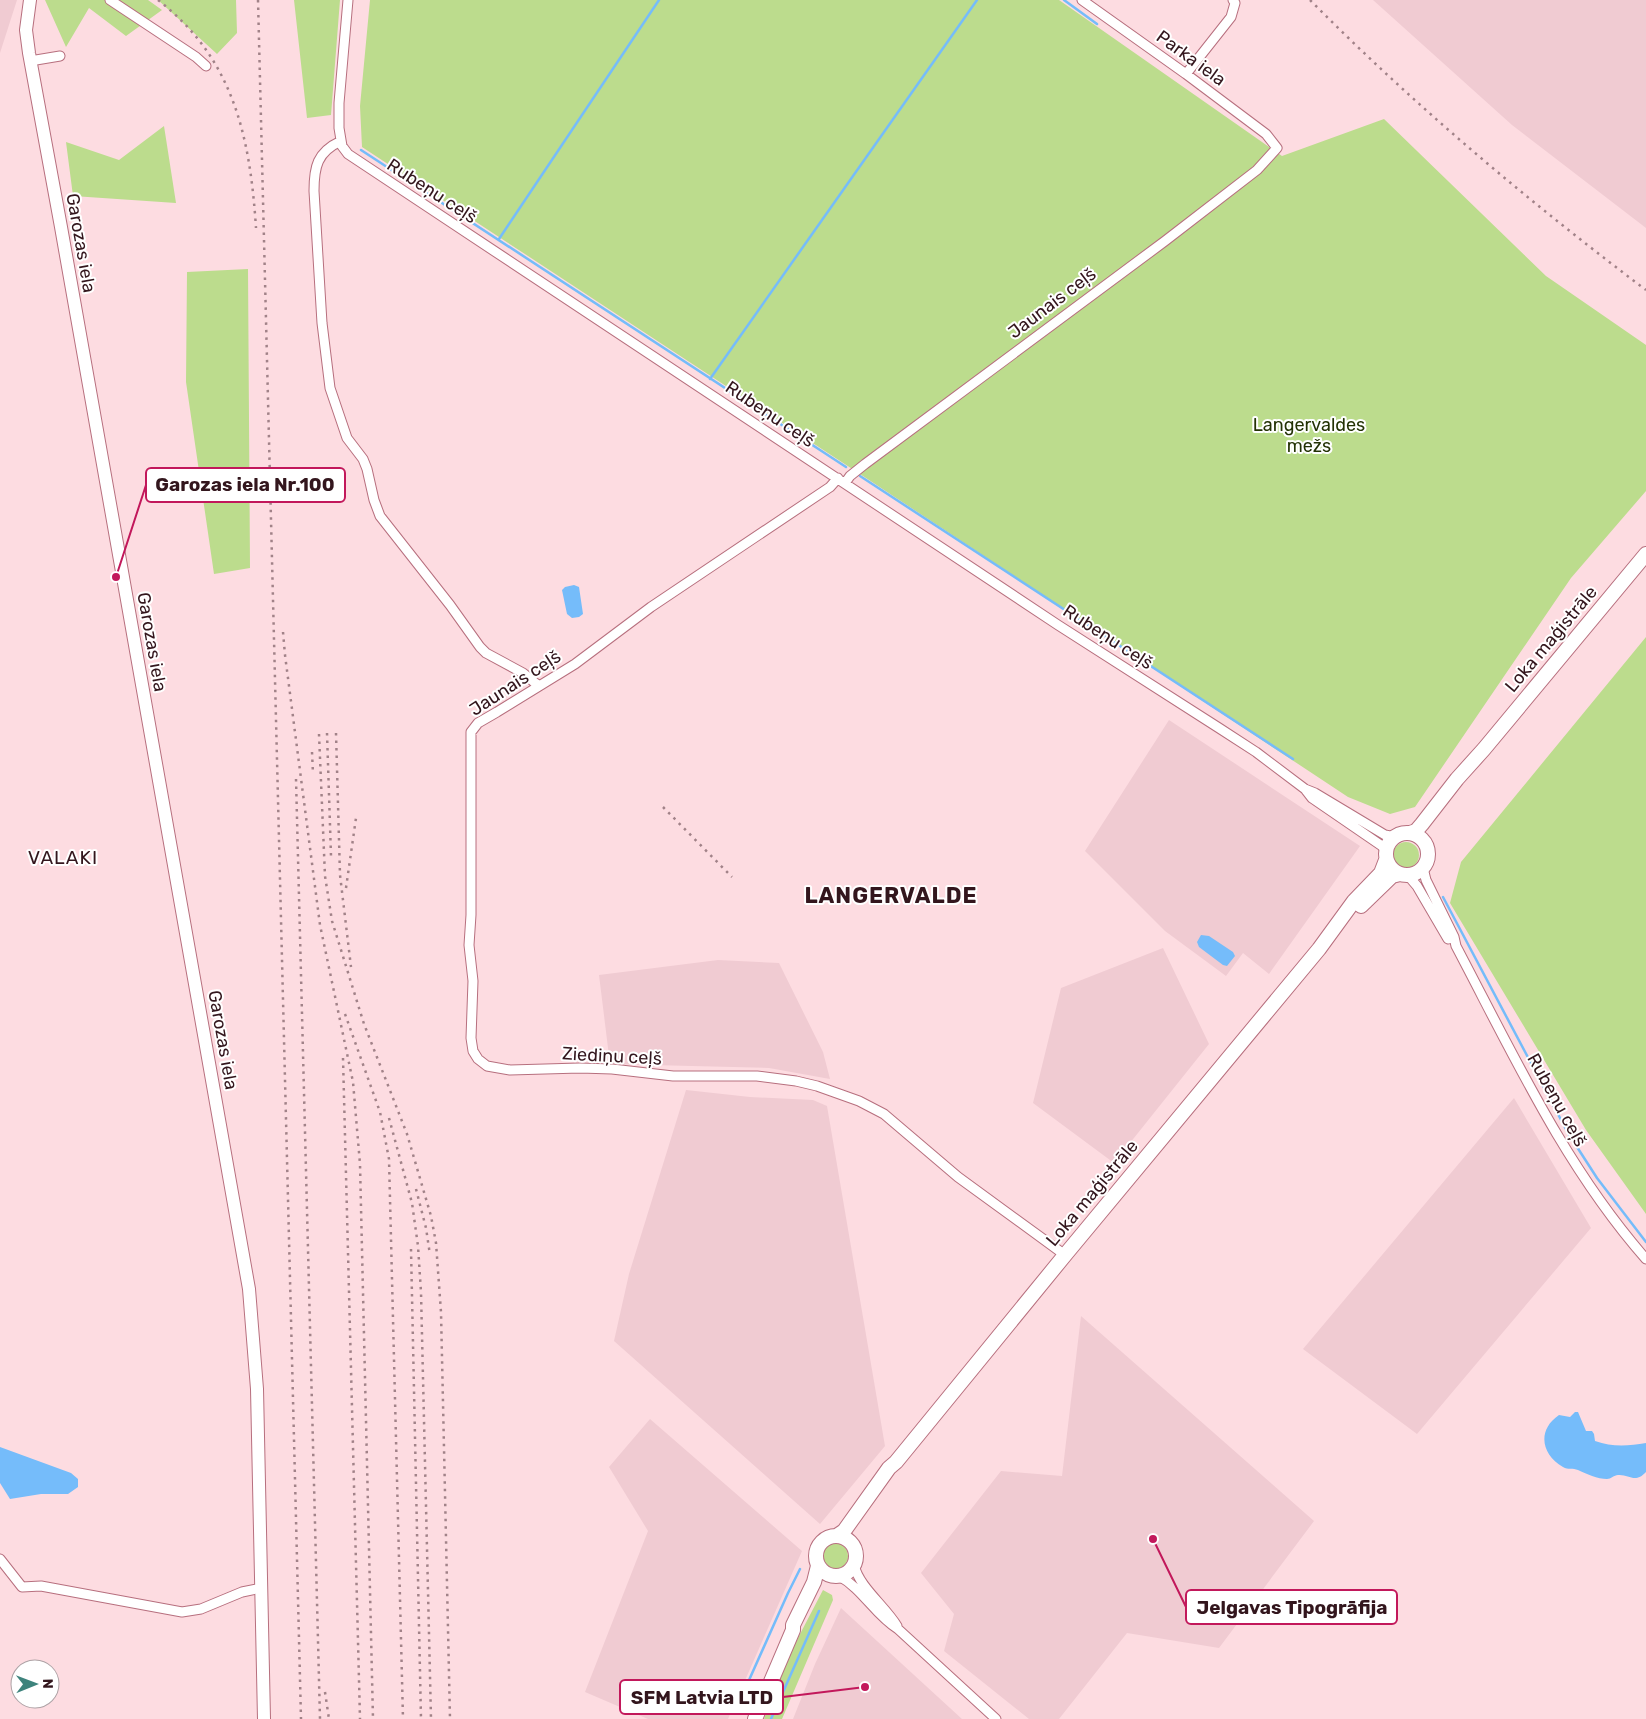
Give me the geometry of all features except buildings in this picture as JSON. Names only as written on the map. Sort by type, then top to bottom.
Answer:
[{"type":"main road","name":"Garozas iela","points":[[30,0],[26,30],[30,60],[249,1289],[257,1389],[264,1719]]},
{"type":"main road","name":"Loka maģistrāle","points":[[1410,833],[1416,831],[1422,824],[1457,779],[1646,554]]},
{"type":"main road","name":"Loka maģistrāle","points":[[1318,949],[1392,876],[1415,874],[1423,868],[1427,859],[1425,844],[1429,830],[1451,794],[1478,762],[1484,749]]},
{"type":"main road","points":[[1395,836],[1410,833],[1416,835],[1425,844]]},
{"type":"main road","name":"Loka maģistrāle","points":[[793,1630],[793,1624],[816,1577],[818,1566],[815,1554],[820,1542],[828,1536],[838,1535],[844,1531],[889,1468],[896,1462],[1318,949],[1354,901],[1381,873],[1391,840],[1395,836]]},
{"type":"main road","points":[[1386,855],[1391,869],[1402,875]]},
{"type":"main road","name":"Loka maģistrāle","points":[[755,1719],[793,1630],[799,1624],[822,1587],[836,1576],[845,1574],[854,1565],[856,1554],[852,1544],[856,1529],[874,1497],[893,1471],[896,1462]]},
{"type":"main road","points":[[838,1535],[849,1540],[852,1544]]},
{"type":"main road","points":[[818,1566],[822,1571],[836,1576]]},
{"type":"street","points":[[110,0],[196,57],[206,66]]},
{"type":"street","points":[[348,0],[339,103],[341,141],[329,146],[323,152],[318,161],[314,176],[322,323],[330,388],[347,438],[362,459],[380,516],[450,605],[480,647],[486,653],[523,673],[539,686]]},
{"type":"street","name":"Parka iela","points":[[1082,0],[1266,134],[1277,148]]},
{"type":"street","points":[[1186,74],[1231,17],[1234,9],[1233,0]]},
{"type":"street","points":[[30,60],[60,56]]},
{"type":"street","name":"Rubeņu ceļš","points":[[341,141],[348,154],[360,163],[1058,625],[1234,737],[1305,788],[1384,834],[1395,836]]},
{"type":"street","name":"Jaunais ceļš","points":[[473,1051],[471,1038],[473,981],[469,945],[471,915],[471,732],[478,723],[575,664],[651,607],[850,476],[1165,241],[1257,170],[1277,148]]},
{"type":"street","name":"Rubeņu ceļš","points":[[1305,788],[1312,798],[1382,846],[1386,855]]},
{"type":"street","name":"Rubeņu ceļš","points":[[1423,868],[1426,880],[1454,937],[1456,946],[1546,1114],[1578,1170],[1604,1207],[1646,1259]]},
{"type":"street","name":"Rubeņu ceļš","points":[[1402,875],[1411,878],[1449,940],[1456,946]]},
{"type":"street","name":"Ziediņu ceļš","points":[[473,1051],[478,1060],[487,1066],[510,1070],[580,1068],[612,1069],[673,1076],[757,1076],[817,1086],[859,1101],[884,1114],[958,1177],[1065,1255]]},
{"type":"street","points":[[0,1559],[22,1588],[41,1586],[182,1612],[201,1609],[242,1592],[261,1588]]},
{"type":"street","points":[[854,1565],[860,1580],[891,1617],[898,1629]]},
{"type":"street","points":[[836,1576],[853,1585],[880,1615],[898,1629],[996,1719]]},
{"type":"shaded area","points":[[0,0],[17,0],[0,53]]},
{"type":"shaded area","points":[[1373,0],[1646,0],[1646,228],[1512,125]]},
{"type":"shaded area","points":[[1169,720],[1360,846],[1269,974],[1243,953],[1226,976],[1165,931],[1085,851]]},
{"type":"shaded area","points":[[1163,948],[1209,1044],[1114,1163],[1033,1103],[1061,988]]},
{"type":"shaded area","points":[[718,960],[779,963],[823,1052],[830,1079],[769,1068],[610,1064],[599,975]]},
{"type":"shaded area","points":[[686,1090],[750,1097],[813,1100],[827,1106],[885,1446],[820,1524],[614,1341],[629,1274]]},
{"type":"shaded area","points":[[1514,1098],[1591,1228],[1417,1434],[1303,1349]]},
{"type":"shaded area","points":[[1081,1316],[1314,1521],[1219,1648],[1127,1633],[1059,1719],[1029,1719],[944,1651],[954,1614],[921,1573],[1001,1471],[1062,1476]]},
{"type":"shaded area","points":[[650,1419],[802,1551],[728,1719],[648,1719],[585,1692],[648,1531],[609,1467]]},
{"type":"shaded area","points":[[841,1608],[962,1719],[793,1719],[815,1664]]},
{"type":"green space","points":[[45,0],[148,0],[162,10],[126,36],[89,8],[66,47]]},
{"type":"green space","points":[[158,0],[236,0],[237,33],[217,54]]},
{"type":"green space","points":[[294,0],[340,0],[331,115],[307,118]]},
{"type":"green space","name":"Langervaldes mežs","points":[[370,0],[1059,0],[1282,156],[1384,119],[1546,276],[1646,345],[1646,491],[1571,578],[1415,807],[1390,814],[1348,797],[362,147],[360,106]]},
{"type":"green space","points":[[164,126],[176,203],[73,196],[66,142],[119,160]]},
{"type":"green space","points":[[248,269],[250,568],[214,574],[186,382],[187,272]]},
{"type":"green space","points":[[1646,637],[1646,1214],[1586,1130],[1450,903],[1461,862]]},
{"type":"green space","points":[[1406,842],[1415,846],[1419,855],[1415,864],[1406,868],[1397,864],[1393,855],[1397,846]]},
{"type":"green space","points":[[835,1543],[844,1547],[848,1556],[844,1565],[835,1569],[826,1565],[822,1556],[826,1547]]},
{"type":"green space","points":[[823,1590],[832,1595],[833,1600],[782,1719],[764,1719],[788,1657]]},
{"type":"water","points":[[574,585],[579,587],[583,614],[572,618],[567,614],[562,590],[565,587]]},
{"type":"water","points":[[1201,935],[1209,936],[1233,952],[1235,956],[1227,966],[1199,947],[1197,942]]},
{"type":"water","points":[[1575,1412],[1578,1412],[1586,1431],[1592,1431],[1595,1441],[1620,1445],[1646,1443],[1646,1472],[1642,1476],[1635,1478],[1618,1475],[1603,1479],[1576,1469],[1565,1468],[1556,1462],[1550,1456],[1544,1442],[1547,1428],[1559,1415],[1570,1417]]},
{"type":"water","points":[[0,1447],[71,1473],[78,1479],[78,1487],[68,1494],[41,1494],[10,1499],[0,1483]]},
{"type":"waterway","points":[[499,239],[659,0]]},
{"type":"waterway","points":[[710,379],[977,0]]},
{"type":"waterway","points":[[1064,0],[1097,24]]},
{"type":"waterway","points":[[361,150],[846,467]]},
{"type":"waterway","points":[[860,476],[1293,759]]},
{"type":"waterway","points":[[1443,897],[1568,1133],[1597,1178],[1646,1242]]},
{"type":"waterway","points":[[737,1707],[800,1569]]},
{"type":"waterway","points":[[771,1719],[819,1611]]},
{"type":"railway","points":[[158,0],[184,23],[205,48],[221,74],[233,102],[242,131],[249,162],[256,228]]},
{"type":"railway","points":[[258,0],[301,1719]]},
{"type":"railway","points":[[1310,0],[1390,77],[1473,151],[1558,222],[1646,290]]},
{"type":"railway","points":[[283,632],[320,925],[353,1082],[360,1164],[373,1719]]},
{"type":"railway","points":[[327,733],[331,856]]},
{"type":"railway","points":[[336,733],[340,875],[351,967]]},
{"type":"railway","points":[[319,734],[325,876],[332,921],[364,1024],[407,1134],[431,1216],[436,1243],[441,1312],[450,1719]]},
{"type":"railway","points":[[312,752],[313,774]]},
{"type":"railway","points":[[296,779],[320,1719]]},
{"type":"railway","points":[[663,807],[732,877]]},
{"type":"railway","points":[[346,888],[356,818]]},
{"type":"railway","points":[[345,1014],[380,1112],[389,1159],[403,1719]]},
{"type":"railway","points":[[343,1058],[360,1719]]},
{"type":"railway","points":[[389,1118],[412,1203],[418,1246],[421,1292],[431,1719]]},
{"type":"railway","points":[[416,1189],[426,1228],[430,1255]]},
{"type":"railway","points":[[411,1249],[421,1719]]},
{"type":"railway","points":[[325,1692],[329,1719]]},
{"type":"place","name":"Garozas iela Nr.100","points":[[116,577]]},
{"type":"place","name":"Jelgavas Tipogrāfija","points":[[1153,1539]]},
{"type":"place","name":"SFM Latvia LTD","points":[[865,1687]]},
{"type":"district","name":"VALAKI","points":[[63,857]]},
{"type":"district","name":"LANGERVALDE","points":[[891,895]]}]
